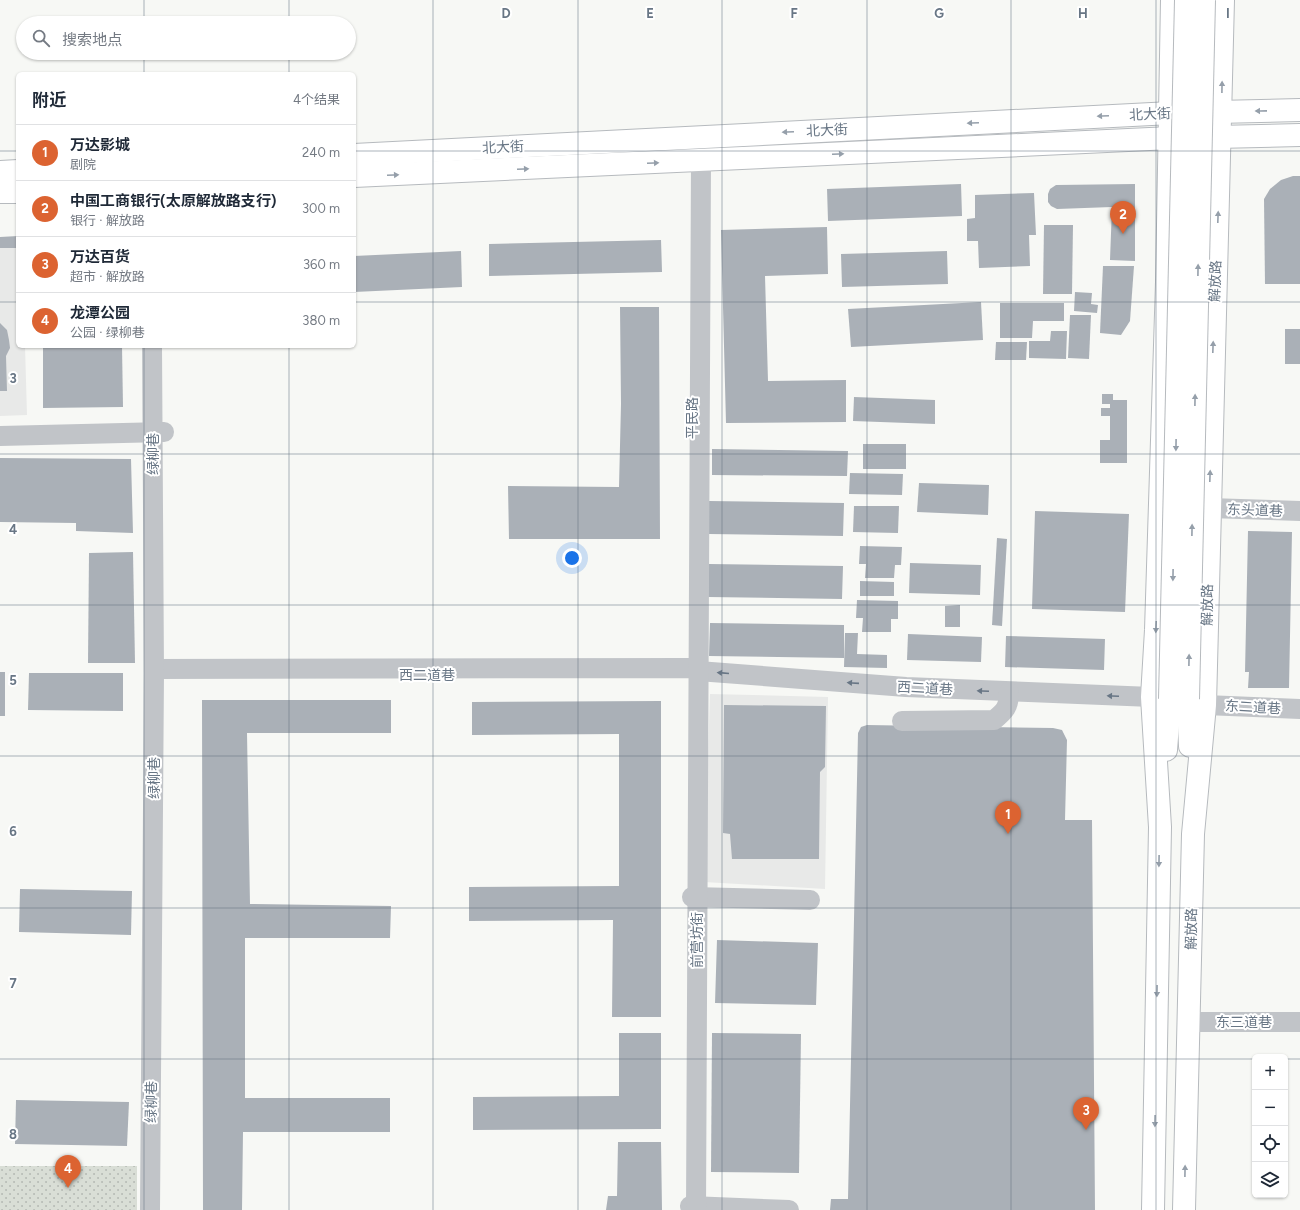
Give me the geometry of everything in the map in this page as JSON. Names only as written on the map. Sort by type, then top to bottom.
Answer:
[{"type":"main road","points":[[1172,0],[1171,138],[1156,615],[1184,699]]},
{"type":"main road","points":[[1153,1210],[1160,827],[1184,699],[1186,0]]},
{"type":"main road","name":"解放路","points":[[1184,1210],[1193,834],[1184,699],[1204,0]]},
{"type":"main road","name":"解放路","points":[[1184,699],[1209,508],[1221,137],[1223,0]]},
{"type":"main road","name":"北大街","points":[[356,155],[1171,113],[1300,110]]},
{"type":"main road","points":[[356,176],[1171,138],[1300,135]]},
{"type":"main road","points":[[0,172],[16,171]]},
{"type":"main road","points":[[0,192],[16,192]]},
{"type":"street","name":"平民路","points":[[694,671],[697,161]]},
{"type":"street","name":"绿柳巷","points":[[152,348],[158,432]]},
{"type":"street","name":"绿柳巷","points":[[160,1210],[158,432],[163,348]]},
{"type":"street","points":[[0,436],[158,432]]},
{"type":"street","name":"东头道巷","points":[[1209,508],[1300,511]]},
{"type":"street","name":"西二道巷","points":[[159,671],[428,676],[694,671],[906,687],[1184,699]]},
{"type":"street","name":"绿柳巷","points":[[150,1210],[159,671]]},
{"type":"street","name":"前营坊街","points":[[693,1208],[694,671]]},
{"type":"street","points":[[902,721],[994,720],[1006,711],[1009,703],[1009,692]]},
{"type":"street","name":"东二道巷","points":[[1184,699],[1300,702]]},
{"type":"street","name":"东二道巷","points":[[1184,699],[1300,709]]},
{"type":"street","points":[[694,897],[810,900]]},
{"type":"street","name":"东三道巷","points":[[1189,1022],[1300,1022]]},
{"type":"street","points":[[693,1208],[790,1210]]},
{"type":"shaded area","points":[[0,248],[16,248],[16,348],[25,348],[27,415],[0,416]]},
{"type":"shaded area","points":[[710,694],[828,697],[825,889],[704,882]]},
{"type":"shaded area","points":[[0,1166],[137,1166],[137,1210],[0,1210]]},
{"type":"building","points":[[1293,176],[1300,176],[1300,284],[1265,284],[1264,199],[1270,189],[1281,180]]},
{"type":"building","points":[[961,184],[962,216],[828,221],[827,189]]},
{"type":"building","points":[[1135,184],[1135,261],[1110,260],[1112,207],[1057,209],[1051,206],[1048,202],[1048,194],[1050,189],[1056,185]]},
{"type":"building","points":[[1034,193],[1036,235],[1029,235],[1030,266],[979,268],[978,241],[967,241],[967,219],[975,218],[975,195]]},
{"type":"building","points":[[1044,225],[1073,225],[1072,294],[1043,294]]},
{"type":"building","points":[[827,227],[828,274],[765,276],[768,381],[846,380],[846,422],[726,423],[721,230]]},
{"type":"building","points":[[16,236],[16,248],[0,248],[0,237]]},
{"type":"building","points":[[661,240],[662,272],[489,276],[489,244]]},
{"type":"building","points":[[461,251],[462,287],[356,292],[356,256]]},
{"type":"building","points":[[947,251],[948,284],[842,287],[841,254]]},
{"type":"building","points":[[1103,266],[1134,266],[1130,321],[1121,335],[1100,333]]},
{"type":"building","points":[[1075,292],[1092,293],[1091,304],[1098,305],[1097,313],[1074,311]]},
{"type":"building","points":[[981,302],[983,340],[851,347],[848,309]]},
{"type":"building","points":[[1000,303],[1064,303],[1064,321],[1033,321],[1032,338],[1000,338]]},
{"type":"building","points":[[620,307],[659,307],[660,539],[509,539],[508,486],[619,487],[621,404]]},
{"type":"building","points":[[1070,315],[1091,315],[1089,359],[1068,358]]},
{"type":"building","points":[[0,323],[7,330],[10,348],[6,356],[7,391],[0,391]]},
{"type":"building","points":[[1285,329],[1300,329],[1300,364],[1285,364]]},
{"type":"building","points":[[1051,331],[1067,331],[1066,359],[1029,358],[1029,341],[1050,341]]},
{"type":"building","points":[[996,342],[1027,342],[1026,360],[995,360]]},
{"type":"building","points":[[43,348],[122,348],[123,407],[43,408]]},
{"type":"building","points":[[1102,394],[1113,394],[1113,400],[1127,400],[1127,463],[1100,463],[1100,440],[1110,440],[1110,416],[1101,416],[1101,408],[1110,408],[1110,404],[1102,404]]},
{"type":"building","points":[[854,397],[935,400],[935,424],[853,421]]},
{"type":"building","points":[[863,444],[906,444],[906,469],[863,469]]},
{"type":"building","points":[[712,449],[848,451],[847,476],[712,475]]},
{"type":"building","points":[[0,458],[131,459],[133,533],[76,531],[76,523],[0,522]]},
{"type":"building","points":[[850,473],[903,474],[902,495],[849,494]]},
{"type":"building","points":[[919,483],[989,485],[988,515],[917,512]]},
{"type":"building","points":[[709,501],[844,503],[843,536],[709,534]]},
{"type":"building","points":[[854,506],[899,506],[898,533],[853,532]]},
{"type":"building","points":[[1035,511],[1129,514],[1125,612],[1032,609]]},
{"type":"building","points":[[1248,531],[1292,532],[1289,688],[1248,688],[1249,672],[1245,672]]},
{"type":"building","points":[[997,538],[1007,539],[1002,626],[992,625]]},
{"type":"building","points":[[860,546],[902,547],[901,565],[895,565],[894,578],[865,578],[866,564],[859,564]]},
{"type":"building","points":[[133,552],[135,663],[88,663],[89,553]]},
{"type":"building","points":[[910,563],[981,565],[980,595],[909,593]]},
{"type":"building","points":[[709,564],[843,566],[842,599],[708,597]]},
{"type":"building","points":[[860,581],[894,582],[894,596],[860,596]]},
{"type":"building","points":[[857,600],[898,601],[898,619],[891,619],[891,632],[862,632],[863,618],[856,618]]},
{"type":"building","points":[[960,605],[960,627],[945,627],[945,606]]},
{"type":"building","points":[[710,623],[844,625],[844,658],[709,656]]},
{"type":"building","points":[[845,633],[858,633],[857,654],[887,655],[887,668],[844,667]]},
{"type":"building","points":[[908,634],[982,637],[981,662],[907,660]]},
{"type":"building","points":[[1006,636],[1105,639],[1104,670],[1005,667]]},
{"type":"building","points":[[0,672],[5,672],[5,716],[0,716]]},
{"type":"building","points":[[29,673],[123,673],[123,711],[28,710]]},
{"type":"building","points":[[202,700],[391,700],[391,733],[247,733],[250,904],[391,906],[390,938],[245,938],[245,1098],[390,1098],[390,1132],[243,1132],[242,1210],[203,1210]]},
{"type":"building","points":[[661,701],[661,1017],[612,1017],[613,920],[469,921],[469,887],[619,886],[619,734],[472,735],[472,702]]},
{"type":"building","points":[[724,705],[826,706],[825,767],[820,772],[819,859],[732,859],[730,834],[723,833]]},
{"type":"building","points":[[867,725],[1053,728],[1062,730],[1067,740],[1065,820],[1092,820],[1095,1210],[830,1210],[831,1199],[848,1199],[858,733],[861,727]]},
{"type":"building","points":[[20,889],[132,891],[131,935],[19,932]]},
{"type":"building","points":[[717,940],[818,943],[816,1005],[715,1003]]},
{"type":"building","points":[[619,1033],[661,1033],[661,1129],[473,1130],[473,1097],[619,1096]]},
{"type":"building","points":[[712,1033],[801,1034],[799,1173],[711,1172]]},
{"type":"building","points":[[16,1100],[129,1102],[127,1146],[15,1144]]},
{"type":"building","points":[[618,1142],[661,1142],[662,1210],[606,1210],[608,1196],[617,1196]]},
{"type":"place","name":"中国工商银行(太原解放路支行)","points":[[1123,234]]},
{"type":"place","name":"万达影城","points":[[1008,834]]},
{"type":"place","name":"万达百货","points":[[1086,1130]]},
{"type":"place","name":"龙潭公园","points":[[68,1188]]}]
